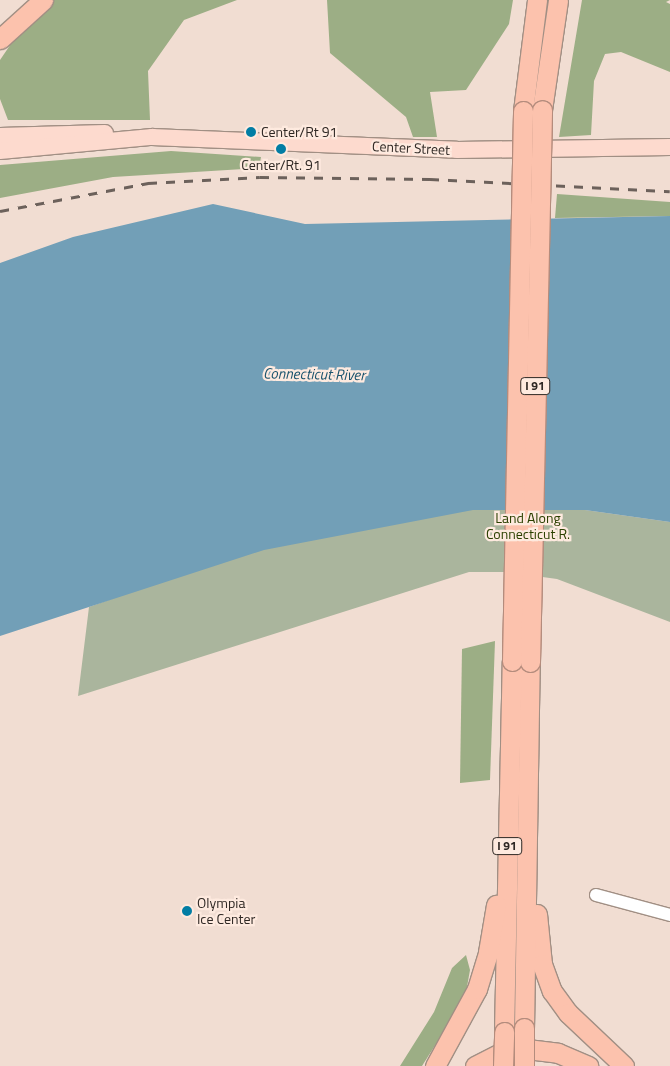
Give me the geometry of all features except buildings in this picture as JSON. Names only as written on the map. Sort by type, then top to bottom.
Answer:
[{"type":"highway","points":[[0,39],[43,0]]},
{"type":"highway","points":[[526,71],[528,0]]},
{"type":"highway","name":"I 91","points":[[503,1066],[508,825],[521,661],[532,110],[526,71],[537,0]]},
{"type":"highway","name":"I 91","points":[[532,110],[548,57],[558,0]]},
{"type":"highway","points":[[548,57],[564,0]]},
{"type":"highway","name":"I 91","points":[[521,661],[528,818],[524,1066]]},
{"type":"highway","points":[[528,818],[540,952],[547,981],[565,1009],[624,1066]]},
{"type":"highway","points":[[435,1066],[468,1010],[486,960],[508,825]]},
{"type":"highway","points":[[475,1066],[499,1054],[520,1049],[547,1050],[583,1064]]},
{"type":"main road","name":"Center Street","points":[[0,136],[131,133],[152,137]]},
{"type":"main road","name":"Center Street","points":[[0,151],[152,137],[457,150],[670,147]]},
{"type":"street","points":[[596,895],[670,915]]},
{"type":"green space","points":[[53,0],[237,0],[184,20],[148,71],[150,120],[8,120],[0,99],[0,60],[17,35]]},
{"type":"green space","points":[[327,0],[513,0],[509,24],[466,90],[430,92],[437,137],[413,137],[406,117],[330,53]]},
{"type":"green space","points":[[582,0],[670,0],[666,2],[670,4],[670,72],[621,52],[605,54],[594,81],[591,135],[559,137]]},
{"type":"green space","points":[[171,151],[261,157],[259,168],[113,177],[0,198],[0,165]]},
{"type":"green space","points":[[557,194],[670,202],[670,216],[555,218]]},
{"type":"green space","name":"Land Along Connecticut R.","points":[[378,504],[585,510],[670,522],[670,622],[557,579],[506,572],[469,572],[78,696],[89,607]]},
{"type":"green space","points":[[495,641],[490,780],[460,783],[462,649]]},
{"type":"green space","points":[[466,955],[470,970],[465,998],[422,1066],[400,1066],[434,1012],[452,968]]},
{"type":"water","name":"Connecticut River","points":[[213,204],[305,224],[670,216],[670,522],[585,510],[473,510],[264,550],[0,636],[0,263],[73,237]]},
{"type":"railway","points":[[0,211],[148,183],[260,177],[430,179],[670,191]]},
{"type":"place","name":"Center/Rt 91","points":[[251,132]]},
{"type":"place","name":"Center/Rt. 91","points":[[281,149]]},
{"type":"place","name":"Olympia Ice Center","points":[[187,911]]}]
